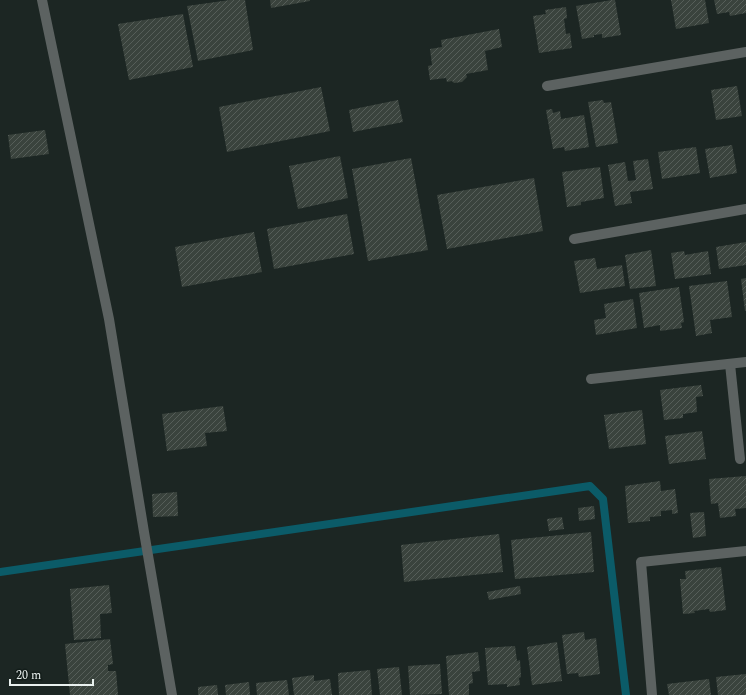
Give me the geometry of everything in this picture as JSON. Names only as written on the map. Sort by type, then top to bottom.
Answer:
[{"type":"street","points":[[42,0],[109,319],[172,695]]},
{"type":"street","points":[[547,86],[746,52]]},
{"type":"street","points":[[574,238],[746,209]]},
{"type":"street","points":[[591,379],[746,362]]},
{"type":"street","points":[[730,364],[740,459]]},
{"type":"street","points":[[652,695],[641,562],[746,551]]},
{"type":"building","points":[[230,0],[245,0],[253,50],[198,61],[187,6]]},
{"type":"building","points":[[270,0],[310,0],[310,1],[271,8]]},
{"type":"building","points":[[615,0],[621,35],[602,38],[602,34],[582,39],[576,6]]},
{"type":"building","points":[[671,0],[705,0],[709,23],[676,29]]},
{"type":"building","points":[[714,0],[746,0],[746,13],[730,16],[729,12],[717,14]]},
{"type":"building","points":[[566,7],[567,18],[564,19],[566,34],[570,33],[572,48],[539,53],[533,16],[546,14],[545,10]]},
{"type":"building","points":[[183,14],[193,67],[129,80],[118,24]]},
{"type":"building","points":[[499,29],[502,47],[485,51],[488,70],[466,74],[467,77],[462,82],[447,82],[446,78],[430,80],[428,66],[432,65],[430,49],[442,47],[441,40]]},
{"type":"building","points":[[737,86],[742,116],[716,120],[711,90]]},
{"type":"building","points":[[321,87],[330,131],[227,152],[219,107]]},
{"type":"building","points":[[398,100],[403,122],[353,132],[349,110]]},
{"type":"building","points":[[603,100],[604,103],[611,102],[618,143],[596,147],[588,102]]},
{"type":"building","points":[[552,109],[553,113],[560,111],[561,119],[584,115],[589,147],[565,151],[564,147],[553,149],[546,110]]},
{"type":"building","points":[[45,130],[49,154],[11,159],[8,135]]},
{"type":"building","points":[[732,145],[737,173],[710,178],[705,149]]},
{"type":"building","points":[[696,147],[700,173],[662,179],[658,152]]},
{"type":"building","points":[[340,156],[348,198],[298,209],[289,166]]},
{"type":"building","points":[[411,158],[428,250],[368,261],[352,169]]},
{"type":"building","points":[[648,159],[653,189],[630,192],[632,203],[615,206],[608,165],[625,162],[628,181],[636,180],[633,161]]},
{"type":"building","points":[[600,167],[604,198],[581,202],[581,205],[567,207],[562,172]]},
{"type":"building","points":[[534,178],[543,231],[447,249],[437,195]]},
{"type":"building","points":[[347,214],[354,254],[274,269],[267,229]]},
{"type":"building","points":[[254,232],[262,272],[182,287],[175,247]]},
{"type":"building","points":[[746,242],[746,265],[719,269],[716,247]]},
{"type":"building","points":[[651,250],[656,286],[630,289],[625,255]]},
{"type":"building","points":[[684,251],[685,255],[708,251],[711,274],[675,279],[671,253]]},
{"type":"building","points":[[595,258],[597,269],[622,265],[625,286],[580,293],[574,261]]},
{"type":"building","points":[[746,278],[746,310],[745,311],[741,279]]},
{"type":"building","points":[[727,281],[732,317],[710,320],[712,333],[696,336],[689,286]]},
{"type":"building","points":[[679,287],[684,322],[681,323],[682,328],[660,331],[660,325],[644,328],[639,293]]},
{"type":"building","points":[[633,299],[637,328],[596,335],[594,320],[606,318],[604,304]]},
{"type":"building","points":[[701,385],[703,396],[696,397],[697,412],[683,414],[683,418],[664,420],[660,390]]},
{"type":"building","points":[[223,406],[227,431],[205,433],[207,446],[167,451],[162,414]]},
{"type":"building","points":[[642,410],[646,444],[609,449],[604,415]]},
{"type":"building","points":[[702,431],[706,459],[669,464],[665,436]]},
{"type":"building","points":[[746,476],[746,508],[735,509],[736,516],[720,518],[718,503],[711,504],[709,479]]},
{"type":"building","points":[[660,481],[661,491],[675,489],[678,513],[672,514],[672,510],[661,511],[661,516],[650,517],[650,521],[628,523],[625,486]]},
{"type":"building","points":[[177,492],[178,516],[153,517],[152,494]]},
{"type":"building","points":[[594,506],[595,519],[579,521],[578,508]]},
{"type":"building","points":[[704,512],[706,536],[693,538],[690,513]]},
{"type":"building","points":[[562,517],[564,529],[549,531],[547,519]]},
{"type":"building","points":[[591,532],[594,572],[515,579],[511,540]]},
{"type":"building","points":[[499,534],[503,572],[404,582],[401,545]]},
{"type":"building","points":[[721,567],[726,610],[710,612],[709,609],[694,611],[695,613],[683,614],[680,579],[686,579],[685,571]]},
{"type":"building","points":[[109,585],[112,613],[100,614],[101,638],[74,640],[70,589]]},
{"type":"building","points":[[520,586],[521,594],[489,600],[487,592]]},
{"type":"building","points":[[584,632],[585,640],[596,638],[600,674],[579,677],[578,673],[567,674],[562,635]]},
{"type":"building","points":[[110,639],[113,664],[108,665],[108,671],[116,671],[118,695],[70,695],[65,644]]},
{"type":"building","points":[[557,642],[562,681],[532,685],[527,647]]},
{"type":"building","points":[[515,646],[517,661],[520,660],[520,685],[507,687],[507,684],[488,685],[485,648]]},
{"type":"building","points":[[478,652],[480,671],[472,672],[473,683],[469,684],[469,695],[449,695],[446,656]]},
{"type":"building","points":[[440,664],[442,694],[410,695],[408,666]]},
{"type":"building","points":[[399,667],[402,695],[380,695],[377,669]]},
{"type":"building","points":[[370,670],[372,695],[339,695],[338,673]]},
{"type":"building","points":[[746,674],[746,695],[718,695],[716,677]]},
{"type":"building","points":[[314,675],[314,681],[330,679],[332,695],[294,695],[292,678]]},
{"type":"building","points":[[709,679],[711,695],[669,695],[667,684]]},
{"type":"building","points":[[287,680],[289,695],[257,695],[256,683]]},
{"type":"building","points":[[249,682],[250,695],[226,695],[225,685]]},
{"type":"building","points":[[217,685],[218,695],[198,695],[198,687]]},
{"type":"waterway","points":[[0,572],[590,486],[603,499],[626,695]]}]
